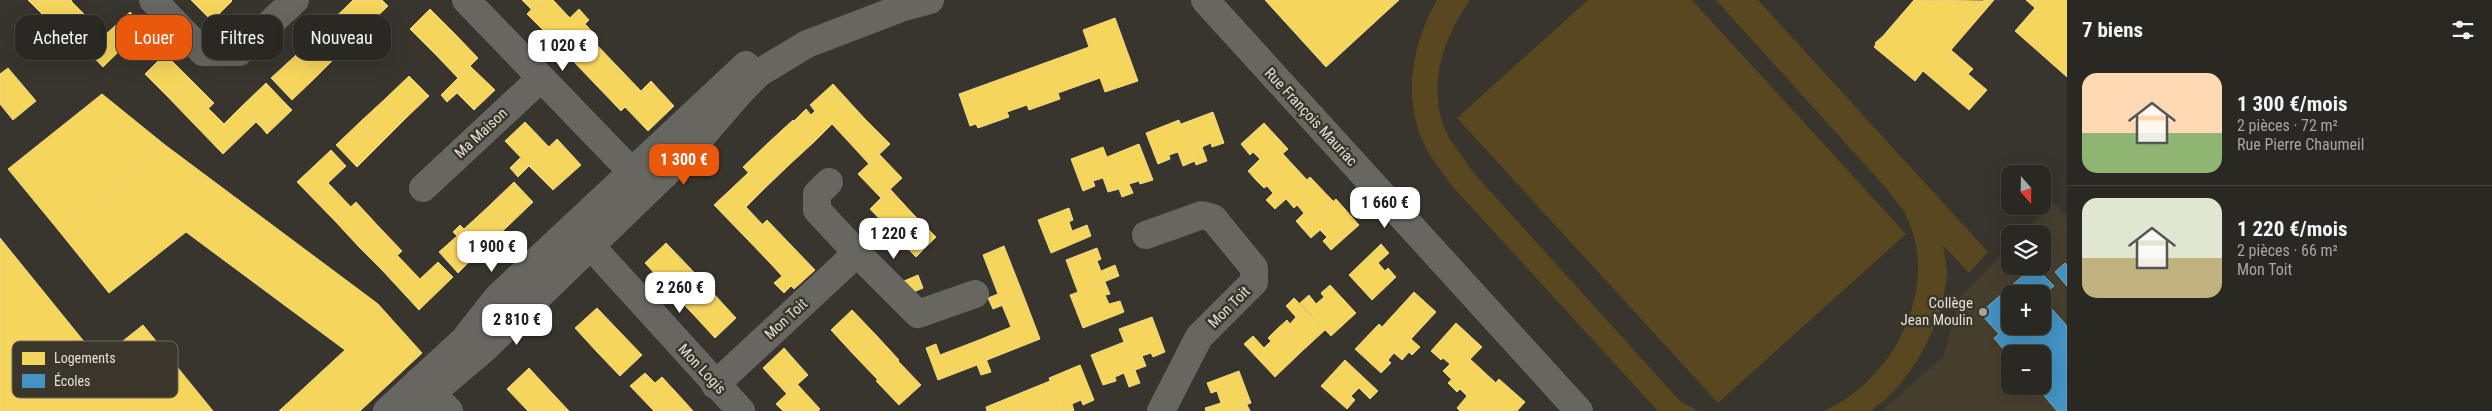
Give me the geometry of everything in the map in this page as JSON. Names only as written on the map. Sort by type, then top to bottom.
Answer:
[{"type":"street","points":[[153,0],[203,52],[239,52],[295,0]]},
{"type":"street","points":[[466,0],[540,79],[631,171],[629,208]]},
{"type":"street","points":[[387,411],[433,395],[464,340],[498,297],[739,70],[759,55],[800,31],[884,0]]},
{"type":"street","points":[[411,411],[433,395],[485,348],[691,149],[759,73],[807,44],[904,7],[930,0]]},
{"type":"street","name":"Rue François Mauriac","points":[[1205,0],[1578,411]]},
{"type":"street","name":"Ma Maison","points":[[423,188],[540,79]]},
{"type":"street","points":[[829,182],[817,194],[817,210],[918,314],[975,294]]},
{"type":"street","name":"Mon Toit","points":[[1146,235],[1202,215],[1213,218],[1254,268],[1254,282],[1199,337],[1161,411]]},
{"type":"street","points":[[550,248],[590,245]]},
{"type":"street","name":"Mon Logis","points":[[590,245],[741,411]]},
{"type":"street","name":"Mon Toit","points":[[715,384],[857,253]]},
{"type":"shaded area","points":[[1437,0],[1470,0],[1451,32],[1440,67],[1438,103],[1442,121],[1450,139],[1472,171],[1680,401],[1698,411],[1658,411],[1452,186],[1430,155],[1417,126],[1413,108],[1412,89],[1413,70],[1421,34]]},
{"type":"shaded area","points":[[1588,0],[1692,0],[1906,234],[1718,403],[1457,118]]},
{"type":"shaded area","points":[[1716,0],[1758,0],[1988,252],[1969,273],[1943,245],[1947,276],[1939,314],[1932,333],[1912,369],[1885,399],[1870,411],[1824,411],[1849,397],[1871,378],[1890,355],[1904,329],[1914,302],[1918,273],[1916,245],[1907,217],[1887,189]]},
{"type":"shaded area","name":"Collège Jean Moulin","points":[[2053,202],[2067,217],[2067,411],[1882,411],[1944,356],[1960,297],[2001,255],[2001,275],[2051,275],[2051,225],[2031,225],[2040,215],[2051,215],[2051,204]]},
{"type":"building: Logements","points":[[28,0],[71,0],[72,2],[59,15],[43,15]]},
{"type":"building: Logements","points":[[191,0],[232,1],[218,15],[206,15]]},
{"type":"building: Logements","points":[[353,0],[382,0],[388,6],[379,15],[350,15],[344,9]]},
{"type":"building: Logements","points":[[522,0],[540,0],[531,9]]},
{"type":"building: Logements","points":[[540,0],[553,0],[570,18],[550,37],[527,14]]},
{"type":"building: Logements","points":[[1265,0],[1399,0],[1326,67]]},
{"type":"building: Logements","points":[[1914,0],[1985,1],[1941,51],[1987,90],[1969,110],[1923,71],[1915,81],[1874,47],[1875,43]]},
{"type":"building: Logements","points":[[1984,0],[1994,0],[1951,50],[1973,69],[1968,74],[1941,51]]},
{"type":"building: Logements","points":[[2026,0],[2067,0],[2067,77],[2015,31],[2035,8]]},
{"type":"building: Logements","points":[[72,2],[85,15],[59,15]]},
{"type":"building: Logements","points":[[344,9],[350,15],[337,15]]},
{"type":"building: Logements","points":[[430,9],[455,34],[435,54],[410,29]]},
{"type":"building: Logements","points":[[579,9],[589,20],[585,24],[598,38],[574,62],[550,37]]},
{"type":"building: Logements","points":[[1115,18],[1138,81],[1105,92],[1100,78],[1058,93],[1060,99],[1029,110],[1027,105],[1007,112],[1009,117],[978,128],[976,124],[970,126],[959,94],[1089,47],[1083,30]]},
{"type":"building: Logements","points":[[116,25],[116,54],[103,67],[96,60],[106,60],[106,34]]},
{"type":"building: Logements","points":[[455,34],[478,58],[458,78],[435,54]]},
{"type":"building: Logements","points":[[594,42],[617,66],[597,86],[574,62]]},
{"type":"building: Logements","points":[[293,58],[293,60],[299,60],[316,77],[292,100],[271,78]]},
{"type":"building: Logements","points":[[159,60],[171,60],[189,78],[169,98],[145,74]]},
{"type":"building: Logements","points":[[299,60],[333,60],[316,77]]},
{"type":"building: Logements","points":[[470,66],[495,90],[474,110],[450,86]]},
{"type":"building: Logements","points":[[617,66],[641,91],[621,111],[597,86]]},
{"type":"building: Logements","points":[[8,68],[36,101],[13,120],[0,104],[0,74]]},
{"type":"building: Logements","points":[[409,76],[429,96],[405,119],[385,99]]},
{"type":"building: Logements","points":[[189,78],[214,103],[193,123],[169,98]]},
{"type":"building: Logements","points":[[651,81],[674,106],[648,131],[625,107]]},
{"type":"building: Logements","points":[[266,83],[287,105],[262,128],[241,107]]},
{"type":"building: Logements","points":[[833,84],[854,107],[849,112],[833,94],[827,100],[822,94]]},
{"type":"building: Logements","points":[[450,86],[457,93],[447,102],[441,95]]},
{"type":"building: Logements","points":[[102,94],[165,145],[59,231],[8,169]]},
{"type":"building: Logements","points":[[822,94],[827,100],[833,94],[849,112],[854,107],[866,120],[846,139],[832,124],[814,142],[794,121],[806,109],[811,115],[815,111],[810,105]]},
{"type":"building: Logements","points":[[385,99],[405,119],[381,143],[360,122]]},
{"type":"building: Logements","points":[[287,105],[292,110],[267,134],[262,128]]},
{"type":"building: Logements","points":[[241,107],[256,122],[223,154],[193,123],[208,108],[224,124]]},
{"type":"building: Logements","points":[[1213,112],[1224,143],[1212,147],[1211,143],[1202,147],[1207,161],[1196,165],[1181,124]]},
{"type":"building: Logements","points":[[793,120],[814,142],[789,165],[768,143]]},
{"type":"building: Logements","points":[[866,120],[890,144],[869,164],[846,139]]},
{"type":"building: Logements","points":[[1179,120],[1195,161],[1183,166],[1178,152],[1169,155],[1170,159],[1158,164],[1146,133]]},
{"type":"building: Logements","points":[[360,122],[381,143],[357,167],[336,145]]},
{"type":"building: Logements","points":[[525,122],[549,147],[529,166],[505,141]]},
{"type":"building: Logements","points":[[1264,123],[1288,149],[1255,179],[1248,171],[1260,159],[1253,152],[1250,155],[1241,144]]},
{"type":"building: Logements","points":[[557,139],[581,165],[553,190],[529,166]]},
{"type":"building: Logements","points":[[768,143],[789,165],[764,189],[743,167]]},
{"type":"building: Logements","points":[[1139,144],[1153,180],[1140,184],[1139,181],[1129,184],[1133,193],[1122,197],[1107,157]]},
{"type":"building: Logements","points":[[165,145],[378,304],[422,353],[360,411],[279,411],[345,350],[186,232],[109,293],[59,231]]},
{"type":"building: Logements","points":[[1103,147],[1119,189],[1108,192],[1103,178],[1093,181],[1095,186],[1083,191],[1071,159]]},
{"type":"building: Logements","points":[[331,150],[346,166],[328,183],[351,207],[335,221],[297,182]]},
{"type":"building: Logements","points":[[879,154],[902,178],[881,198],[858,174]]},
{"type":"building: Logements","points":[[1283,154],[1307,180],[1275,209],[1266,200],[1273,193],[1267,186],[1264,188],[1255,179]]},
{"type":"building: Logements","points":[[520,158],[529,166],[518,177],[510,168]]},
{"type":"building: Logements","points":[[748,173],[764,189],[746,207],[762,224],[747,239],[714,205]]},
{"type":"building: Logements","points":[[1310,177],[1333,201],[1302,228],[1296,221],[1304,213],[1297,205],[1294,208],[1286,199]]},
{"type":"building: Logements","points":[[514,182],[533,202],[508,226],[489,206]]},
{"type":"building: Logements","points":[[890,189],[913,214],[893,233],[870,209]]},
{"type":"building: Logements","points":[[1336,199],[1359,225],[1331,250],[1323,241],[1327,237],[1320,230],[1311,238],[1302,228]]},
{"type":"building: Logements","points":[[356,202],[380,228],[359,247],[335,221]]},
{"type":"building: Logements","points":[[489,206],[508,226],[483,249],[464,229]]},
{"type":"building: Logements","points":[[1069,208],[1073,220],[1069,222],[1072,231],[1087,225],[1091,236],[1051,253],[1038,220]]},
{"type":"building: Logements","points":[[913,214],[936,237],[916,257],[893,233]]},
{"type":"building: Logements","points":[[767,220],[790,244],[770,263],[747,239]]},
{"type":"building: Logements","points":[[460,225],[490,255],[483,262],[476,255],[458,273],[439,252],[457,236],[453,232]]},
{"type":"building: Logements","points":[[380,228],[402,251],[382,270],[359,247]]},
{"type":"building: Logements","points":[[0,238],[84,341],[12,341],[12,398],[130,398],[141,411],[0,411]]},
{"type":"building: Logements","points":[[666,243],[690,268],[668,288],[645,263]]},
{"type":"building: Logements","points":[[790,244],[815,270],[794,289],[791,286],[784,293],[774,283],[782,276],[770,263]]},
{"type":"building: Logements","points":[[1381,244],[1389,253],[1378,263],[1385,271],[1388,268],[1396,277],[1372,300],[1349,275]]},
{"type":"building: Logements","points":[[1004,246],[1024,297],[993,309],[988,298],[998,294],[983,255]]},
{"type":"building: Logements","points":[[1097,248],[1101,259],[1097,261],[1101,271],[1115,265],[1119,276],[1078,292],[1066,260]]},
{"type":"building: Logements","points":[[397,255],[420,279],[438,262],[453,277],[419,310],[382,270]]},
{"type":"building: Logements","points":[[690,268],[713,293],[692,313],[668,288]]},
{"type":"building: Logements","points":[[918,275],[923,288],[909,294],[904,281]]},
{"type":"building: Logements","points":[[1105,282],[1110,294],[1105,295],[1109,304],[1120,301],[1124,312],[1083,328],[1070,295]]},
{"type":"building: Logements","points":[[1330,285],[1356,313],[1331,336],[1300,303],[1309,295],[1316,304],[1324,297],[1321,293]]},
{"type":"building: Logements","points":[[1414,292],[1436,312],[1411,339],[1420,347],[1412,355],[1382,327]]},
{"type":"building: Logements","points":[[713,293],[736,318],[715,338],[692,313]]},
{"type":"building: Logements","points":[[1024,297],[1040,339],[987,360],[979,340],[1011,327],[1002,305]]},
{"type":"building: Logements","points":[[1294,298],[1325,330],[1300,353],[1277,329],[1287,320],[1290,324],[1296,317],[1286,306]]},
{"type":"building: Logements","points":[[597,308],[619,331],[597,352],[575,328]]},
{"type":"building: Logements","points":[[852,310],[876,335],[854,355],[831,330]]},
{"type":"building: Logements","points":[[1152,317],[1165,352],[1153,357],[1151,353],[1142,356],[1146,366],[1135,370],[1119,329]]},
{"type":"building: Logements","points":[[1456,323],[1482,347],[1451,379],[1443,371],[1450,364],[1443,358],[1441,360],[1431,351]]},
{"type":"building: Logements","points":[[1379,324],[1409,352],[1402,360],[1394,353],[1388,360],[1391,363],[1381,373],[1355,349]]},
{"type":"building: Logements","points":[[143,325],[156,341],[123,341]]},
{"type":"building: Logements","points":[[1277,329],[1300,353],[1275,377],[1244,344],[1253,336],[1264,348],[1271,341],[1268,338]]},
{"type":"building: Logements","points":[[619,331],[642,355],[620,376],[597,352]]},
{"type":"building: Logements","points":[[876,335],[899,360],[878,380],[854,355]]},
{"type":"building: Logements","points":[[979,340],[991,372],[981,375],[977,365],[938,380],[926,348],[936,344],[940,355]]},
{"type":"building: Logements","points":[[1124,342],[1140,383],[1129,387],[1124,373],[1115,377],[1116,381],[1103,385],[1091,355]]},
{"type":"building: Logements","points":[[784,348],[808,375],[787,394],[763,368]]},
{"type":"building: Logements","points":[[1470,359],[1496,383],[1470,411],[1460,411],[1457,408],[1467,396],[1460,389],[1457,392],[1448,383]]},
{"type":"building: Logements","points":[[1345,360],[1378,391],[1370,399],[1359,388],[1351,396],[1355,400],[1347,409],[1321,386]]},
{"type":"building: Logements","points":[[898,361],[921,385],[899,405],[876,381]]},
{"type":"building: Logements","points":[[1080,365],[1094,400],[1083,405],[1081,400],[1072,404],[1074,411],[1062,411],[1049,378]]},
{"type":"building: Logements","points":[[178,368],[213,411],[141,411],[130,398],[178,398]]},
{"type":"building: Logements","points":[[529,368],[553,394],[535,411],[528,411],[507,389]]},
{"type":"building: Logements","points":[[1239,371],[1251,403],[1230,411],[1206,411],[1205,408],[1221,403],[1217,391],[1211,393],[1207,383]]},
{"type":"building: Logements","points":[[645,373],[655,383],[662,377],[685,402],[676,411],[654,411],[630,386]]},
{"type":"building: Logements","points":[[1499,379],[1525,402],[1517,411],[1470,411]]},
{"type":"building: Logements","points":[[1050,381],[1062,411],[1025,411],[1018,394]]},
{"type":"building: Logements","points":[[797,384],[820,409],[818,411],[783,411],[776,404]]},
{"type":"building: Logements","points":[[553,394],[569,411],[535,411]]},
{"type":"building: Logements","points":[[1018,394],[1025,411],[987,411],[986,407]]},
{"type":"building: Logements","points":[[685,402],[693,411],[676,411]]},
{"type":"building: Logements","points":[[1247,405],[1250,411],[1230,411]]},
{"type":"building: Écoles","points":[[2065,263],[2067,265],[2067,286],[2055,272]]},
{"type":"building: Écoles","points":[[2024,275],[2043,275],[2054,286],[2051,288],[2051,285],[2012,285]]},
{"type":"building: Écoles","points":[[2001,295],[2001,335],[2051,335],[2051,308],[2067,326],[2067,411],[2057,411],[2044,395],[2051,395],[2051,345],[2001,346],[1994,338],[1999,334],[1980,313]]},
{"type":"place","name":"Collège Jean Moulin","points":[[1983,312]]}]
